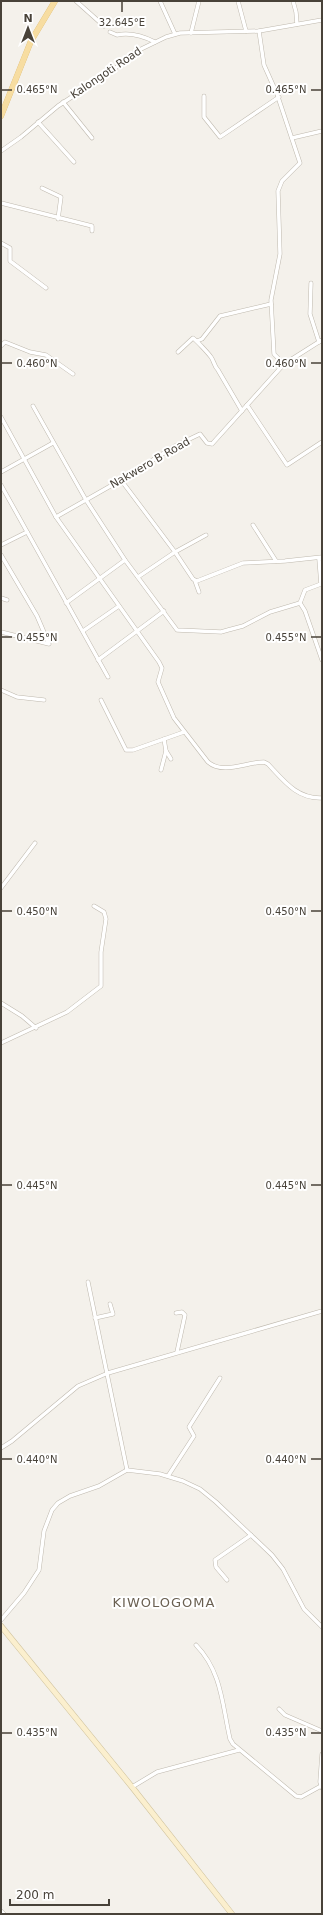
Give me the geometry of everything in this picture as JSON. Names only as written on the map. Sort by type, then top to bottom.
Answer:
[{"type":"main road","points":[[1,116],[23,59],[53,2]]},
{"type":"street","points":[[76,1],[104,26]]},
{"type":"street","points":[[160,1],[175,34]]},
{"type":"street","points":[[191,33],[199,1]]},
{"type":"street","points":[[238,1],[246,31]]},
{"type":"street","points":[[293,1],[297,24]]},
{"type":"street","name":"Kalongoti Road","points":[[1,151],[22,137],[63,102],[113,70],[142,48],[155,42],[175,34],[260,31],[322,21]]},
{"type":"street","points":[[260,31],[264,65],[279,97],[300,164],[282,181],[278,191],[280,254],[272,289],[271,304],[273,352],[276,358],[284,364]]},
{"type":"street","points":[[110,32],[117,35],[126,33],[131,34],[155,42]]},
{"type":"street","points":[[204,96],[204,116],[220,137],[279,97]]},
{"type":"street","points":[[63,102],[92,138]]},
{"type":"street","points":[[38,122],[74,162]]},
{"type":"street","points":[[292,138],[322,131]]},
{"type":"street","points":[[42,188],[61,198],[58,219]]},
{"type":"street","points":[[1,203],[58,219],[87,224],[92,226],[92,231]]},
{"type":"street","points":[[1,243],[10,248],[10,261],[46,288]]},
{"type":"street","points":[[178,352],[193,338],[197,341],[201,348],[211,357],[214,365],[242,411],[284,364],[320,341],[310,314],[311,282]]},
{"type":"street","points":[[197,341],[202,339],[220,316],[271,304]]},
{"type":"street","points":[[1,346],[5,342],[30,352],[46,355],[73,374]]},
{"type":"street","points":[[247,405],[287,465],[322,442]]},
{"type":"street","points":[[33,406],[86,500],[125,560],[178,630],[221,632],[243,626],[270,612],[300,603]]},
{"type":"street","name":"Nakwero B Road","points":[[56,517],[122,480],[175,446],[200,434],[207,443],[212,444],[242,411]]},
{"type":"street","points":[[1,416],[56,517],[162,668],[158,678],[160,685],[174,718],[184,732],[213,766],[231,767],[264,762],[268,764],[293,791],[312,798],[322,798]]},
{"type":"street","points":[[1,472],[54,443]]},
{"type":"street","points":[[122,480],[195,581],[199,592]]},
{"type":"street","points":[[1,485],[108,677]]},
{"type":"street","points":[[253,525],[276,561]]},
{"type":"street","points":[[1,545],[27,532]]},
{"type":"street","points":[[138,576],[174,552],[206,535]]},
{"type":"street","points":[[1,555],[37,616],[49,644],[1,632]]},
{"type":"street","points":[[195,581],[199,581],[243,563],[322,558]]},
{"type":"street","points":[[300,603],[305,590],[321,584],[319,559],[322,558]]},
{"type":"street","points":[[66,603],[125,560]]},
{"type":"street","points":[[1,598],[7,600]]},
{"type":"street","points":[[300,603],[305,611],[322,660]]},
{"type":"street","points":[[83,631],[119,606]]},
{"type":"street","points":[[98,660],[164,611]]},
{"type":"street","points":[[1,690],[17,697],[44,700]]},
{"type":"street","points":[[101,700],[126,750],[184,732]]},
{"type":"street","points":[[164,739],[166,751],[171,760]]},
{"type":"street","points":[[161,770],[166,751]]},
{"type":"street","points":[[1,888],[35,843]]},
{"type":"street","points":[[1,1043],[36,1028],[73,1008],[101,986],[101,952],[106,919],[104,912],[94,906]]},
{"type":"street","points":[[1,1003],[22,1016],[36,1028]]},
{"type":"street","points":[[88,1282],[127,1470]]},
{"type":"street","points":[[95,1318],[113,1314],[110,1304]]},
{"type":"street","points":[[1,1448],[12,1441],[78,1386],[108,1373],[322,1311]]},
{"type":"street","points":[[176,1313],[182,1312],[185,1315],[177,1352]]},
{"type":"street","points":[[168,1476],[194,1436],[189,1427],[220,1378]]},
{"type":"street","points":[[1,1620],[24,1593],[39,1570],[44,1531],[52,1510],[58,1503],[70,1496],[99,1486],[127,1470],[140,1470],[168,1476],[200,1489],[216,1502],[272,1555],[283,1569],[304,1609],[322,1627]]},
{"type":"street","points":[[228,1580],[216,1566],[215,1560],[251,1535]]},
{"type":"street","points":[[1,1626],[132,1787],[232,1914]]},
{"type":"street","points":[[196,1645],[209,1660],[214,1669],[230,1739],[239,1750],[296,1796],[301,1796],[321,1787],[322,1754]]},
{"type":"street","points":[[278,1709],[285,1715],[322,1731]]},
{"type":"street","points":[[132,1787],[157,1772],[239,1750]]},
{"type":"street","points":[[1,1911],[4,1914]]},
{"type":"district","name":"KIWOLOGOMA","points":[[164,1602]]}]
